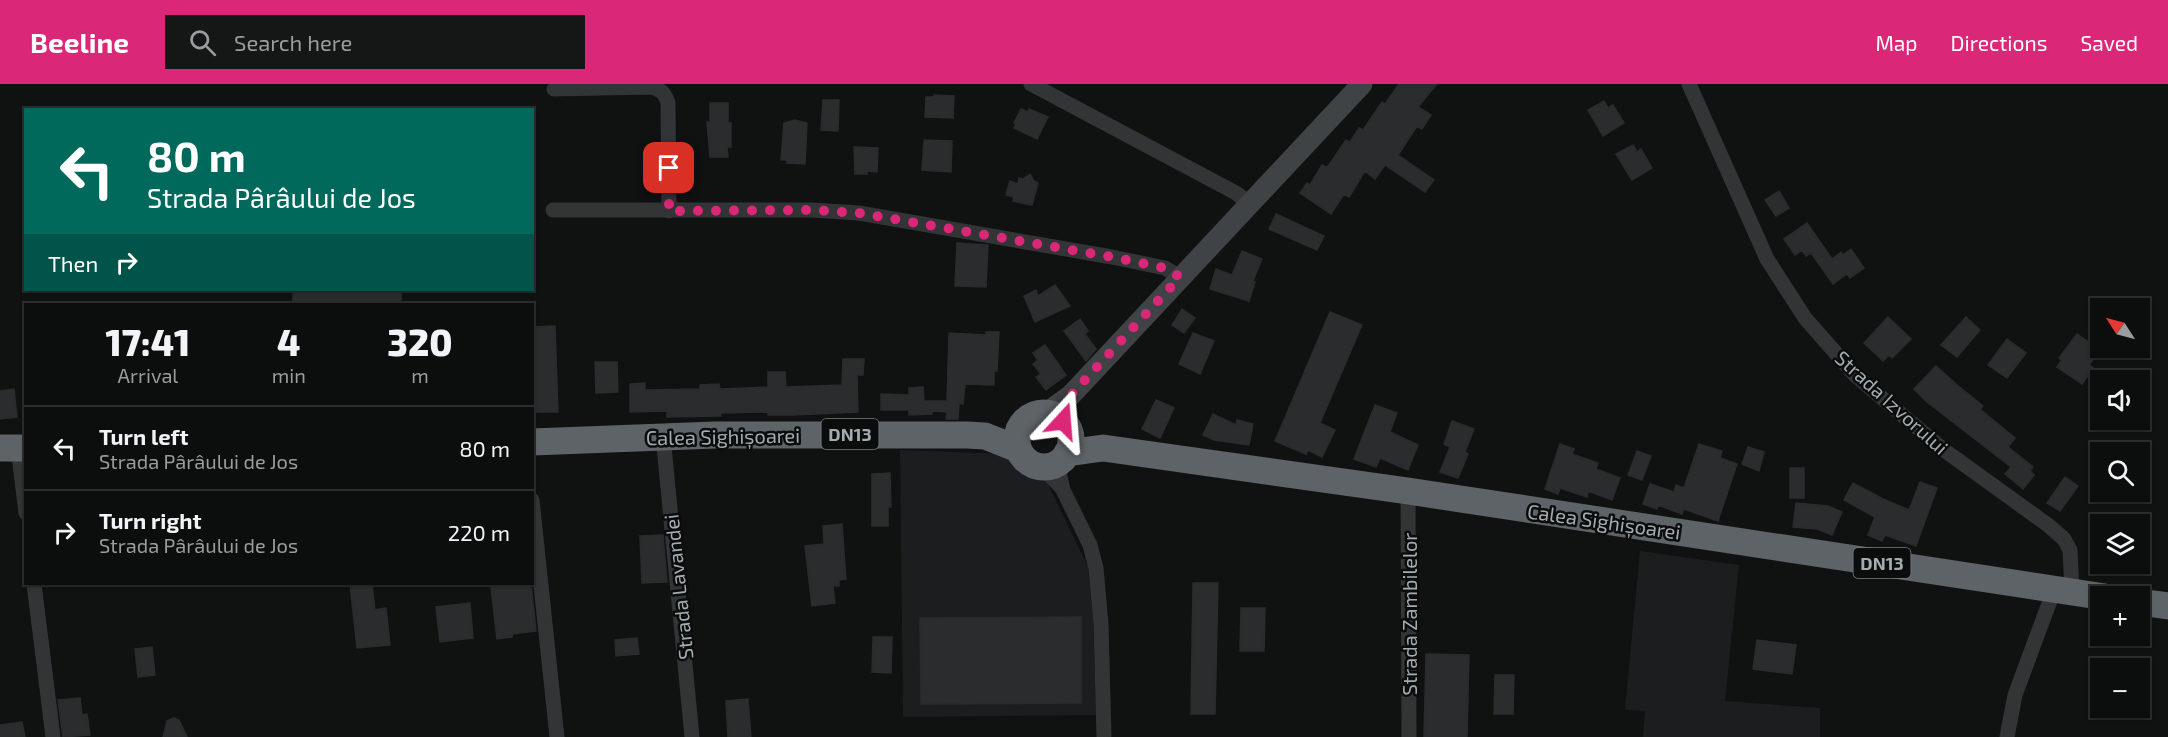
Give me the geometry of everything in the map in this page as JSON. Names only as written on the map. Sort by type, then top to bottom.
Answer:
[{"type":"highway","name":"DN13","points":[[1019,438],[1027,419],[1036,414],[1057,442]]},
{"type":"highway","name":"Calea Sighișoarei","points":[[534,442],[663,436],[840,434],[1019,438]]},
{"type":"highway","points":[[1019,438],[1027,461],[1057,442]]},
{"type":"highway","name":"Calea Sighișoarei","points":[[1057,442],[1408,491],[2090,595]]},
{"type":"highway","points":[[2150,604],[2168,606]]},
{"type":"street","points":[[1030,84],[1236,193],[1250,204]]},
{"type":"street","points":[[1104,737],[1101,624],[1096,568],[1090,545],[1063,490],[1057,442],[1071,395],[1362,84]]},
{"type":"street","name":"Strada Izvorului","points":[[1689,84],[1767,259],[1805,318],[1855,375],[1944,450],[2064,539],[2070,550],[2063,591]]},
{"type":"street","points":[[554,89],[650,87],[658,88],[666,94],[669,211]]},
{"type":"street","points":[[553,210],[811,210],[859,213],[1123,259],[1165,268],[1180,277]]},
{"type":"street","name":"Strada Lavandei","points":[[663,436],[692,737]]},
{"type":"street","points":[[14,448],[24,502]]},
{"type":"street","name":"Strada Zambilelor","points":[[1408,491],[1409,737]]},
{"type":"street","points":[[534,519],[557,737]]},
{"type":"street","points":[[34,585],[53,737]]},
{"type":"street","points":[[2007,737],[2015,695],[2063,591]]},
{"type":"shaded area","points":[[900,450],[1008,454],[1024,469],[1046,480],[1088,567],[1093,618],[1096,715],[903,717]]},
{"type":"shaded area","points":[[1640,551],[1739,565],[1725,701],[1820,708],[1820,737],[1643,737],[1645,711],[1625,710]]},
{"type":"building","points":[[1399,84],[1437,84],[1418,107],[1431,115],[1422,129],[1417,126],[1398,155],[1434,180],[1425,192],[1385,165],[1375,179],[1365,171],[1349,197],[1344,194],[1331,214],[1300,193],[1307,183],[1310,185],[1322,165],[1326,167],[1329,165],[1346,140],[1350,142],[1359,128],[1363,130],[1382,102],[1385,104]]},
{"type":"building","points":[[934,95],[954,96],[953,118],[925,117],[926,97],[934,97]]},
{"type":"building","points":[[823,100],[839,100],[838,131],[821,130]]},
{"type":"building","points":[[1604,101],[1608,108],[1613,105],[1624,123],[1603,136],[1588,110]]},
{"type":"building","points":[[710,103],[728,103],[731,147],[727,147],[728,157],[710,157],[707,122],[710,122]]},
{"type":"building","points":[[1021,109],[1028,112],[1029,109],[1048,117],[1037,139],[1014,128]]},
{"type":"building","points":[[795,120],[807,123],[805,164],[787,163],[787,160],[781,160],[784,123]]},
{"type":"building","points":[[924,140],[952,141],[951,172],[922,170]]},
{"type":"building","points":[[1633,145],[1637,152],[1641,149],[1652,168],[1632,180],[1616,154]]},
{"type":"building","points":[[854,147],[878,148],[877,172],[867,171],[867,174],[855,174]]},
{"type":"building","points":[[1030,174],[1038,183],[1032,205],[1013,201],[1014,197],[1006,195],[1010,181],[1018,184],[1019,178],[1023,179]]},
{"type":"building","points":[[1779,191],[1789,208],[1776,216],[1765,200]]},
{"type":"building","points":[[1276,214],[1324,236],[1317,250],[1269,229]]},
{"type":"building","points":[[1807,223],[1832,259],[1841,252],[1843,255],[1851,249],[1864,268],[1850,278],[1847,274],[1833,284],[1811,253],[1806,256],[1802,250],[1795,255],[1784,239]]},
{"type":"building","points":[[957,243],[988,245],[986,287],[955,286]]},
{"type":"building","points":[[1242,251],[1262,259],[1253,281],[1255,282],[1249,301],[1210,289],[1216,269],[1232,275]]},
{"type":"building","points":[[1055,285],[1070,306],[1035,322],[1024,296],[1036,290],[1038,296]]},
{"type":"building","points":[[293,291],[401,291],[401,303],[293,303]]},
{"type":"building","points":[[1182,309],[1195,318],[1184,333],[1172,325]]},
{"type":"building","points":[[1330,312],[1362,325],[1320,423],[1335,430],[1322,457],[1308,450],[1306,454],[1275,441]]},
{"type":"building","points":[[1888,317],[1911,339],[1892,358],[1889,355],[1883,361],[1864,343]]},
{"type":"building","points":[[1966,317],[1980,330],[1957,357],[1941,345]]},
{"type":"building","points":[[1080,319],[1088,331],[1085,334],[1096,349],[1086,361],[1064,331]]},
{"type":"building","points":[[555,326],[558,412],[534,412],[534,327]]},
{"type":"building","points":[[986,332],[999,332],[994,385],[965,384],[963,404],[959,403],[958,419],[946,419],[947,412],[932,411],[932,414],[909,415],[909,410],[881,410],[881,394],[909,395],[909,388],[923,387],[924,401],[947,401],[949,333],[986,335]]},
{"type":"building","points":[[1193,333],[1214,341],[1200,374],[1179,364]]},
{"type":"building","points":[[2077,334],[2090,343],[2090,358],[2094,358],[2089,365],[2093,368],[2082,384],[2057,367],[2062,360],[2059,358]]},
{"type":"building","points":[[2007,339],[2026,353],[2007,378],[1988,365]]},
{"type":"building","points":[[1045,345],[1066,375],[1046,390],[1036,377],[1041,374],[1033,364],[1038,360],[1033,353]]},
{"type":"building","points":[[843,359],[864,359],[863,375],[857,375],[858,412],[793,415],[768,415],[768,412],[720,413],[721,416],[667,417],[667,411],[630,412],[630,384],[645,383],[645,390],[700,389],[700,385],[719,384],[720,389],[768,387],[768,372],[785,372],[786,387],[842,385]]},
{"type":"building","points":[[595,362],[617,362],[618,392],[596,393]]},
{"type":"building","points":[[1936,366],[1983,406],[1980,409],[2015,438],[2008,447],[2033,467],[2030,471],[2034,475],[2023,489],[2005,474],[2011,467],[1927,402],[1914,389]]},
{"type":"building","points":[[14,389],[17,417],[0,419],[0,391]]},
{"type":"building","points":[[1156,400],[1174,408],[1160,438],[1142,429]]},
{"type":"building","points":[[1375,405],[1397,413],[1390,432],[1418,445],[1408,470],[1380,458],[1376,467],[1354,459]]},
{"type":"building","points":[[1213,414],[1236,425],[1237,420],[1253,424],[1249,445],[1214,440],[1203,435]]},
{"type":"building","points":[[1452,421],[1474,429],[1465,452],[1468,454],[1458,478],[1440,472],[1450,447],[1444,444]]},
{"type":"building","points":[[1560,444],[1574,449],[1572,454],[1598,463],[1596,469],[1620,478],[1612,500],[1588,491],[1587,497],[1560,488],[1558,494],[1545,489]]},
{"type":"building","points":[[1699,444],[1722,451],[1720,458],[1737,464],[1718,521],[1684,509],[1682,514],[1658,505],[1657,509],[1643,504],[1650,484],[1674,492],[1676,485],[1684,488]]},
{"type":"building","points":[[1748,447],[1764,452],[1759,471],[1742,464]]},
{"type":"building","points":[[1637,451],[1651,456],[1642,480],[1628,475]]},
{"type":"building","points":[[1790,468],[1804,468],[1804,498],[1790,498]]},
{"type":"building","points":[[890,473],[891,507],[888,507],[888,526],[872,526],[872,474]]},
{"type":"building","points":[[2065,477],[2078,486],[2060,511],[2047,503]]},
{"type":"building","points":[[1920,482],[1937,488],[1916,546],[1885,535],[1882,541],[1868,535],[1875,517],[1844,500],[1853,483],[1909,510]]},
{"type":"building","points":[[1796,503],[1828,506],[1842,512],[1832,535],[1817,529],[1793,527]]},
{"type":"building","points":[[842,524],[846,579],[839,580],[839,586],[833,586],[835,603],[812,606],[805,546],[824,544],[823,526]]},
{"type":"building","points":[[663,535],[667,582],[642,583],[640,536]]},
{"type":"building","points":[[1193,583],[1218,583],[1215,714],[1191,714]]},
{"type":"building","points":[[350,585],[372,585],[375,610],[386,608],[390,645],[357,648]]},
{"type":"building","points":[[512,585],[512,587],[531,585],[536,631],[512,634],[512,637],[497,639],[491,587]]},
{"type":"building","points":[[470,603],[473,638],[440,642],[436,607]]},
{"type":"building","points":[[1241,608],[1265,608],[1264,651],[1240,651]]},
{"type":"building","points":[[1081,617],[1081,703],[921,704],[920,618]]},
{"type":"building","points":[[873,637],[892,637],[891,673],[872,672]]},
{"type":"building","points":[[637,638],[639,654],[616,656],[615,640]]},
{"type":"building","points":[[1757,640],[1796,645],[1792,674],[1753,669]]},
{"type":"building","points":[[152,647],[155,675],[138,677],[135,649]]},
{"type":"building","points":[[1426,654],[1469,655],[1467,737],[1424,737]]},
{"type":"building","points":[[1495,675],[1514,675],[1513,714],[1494,714]]},
{"type":"building","points":[[80,698],[82,715],[87,714],[90,735],[63,737],[58,700]]},
{"type":"building","points":[[748,699],[751,737],[728,737],[726,701]]},
{"type":"building","points":[[173,718],[179,720],[187,737],[163,737],[167,721]]},
{"type":"building","points":[[22,722],[25,737],[0,737],[0,725]]},
{"type":"route","points":[[669,168],[669,211],[811,210],[859,213],[974,235],[1112,257],[1165,268],[1180,277],[1071,395],[1063,421]]}]
